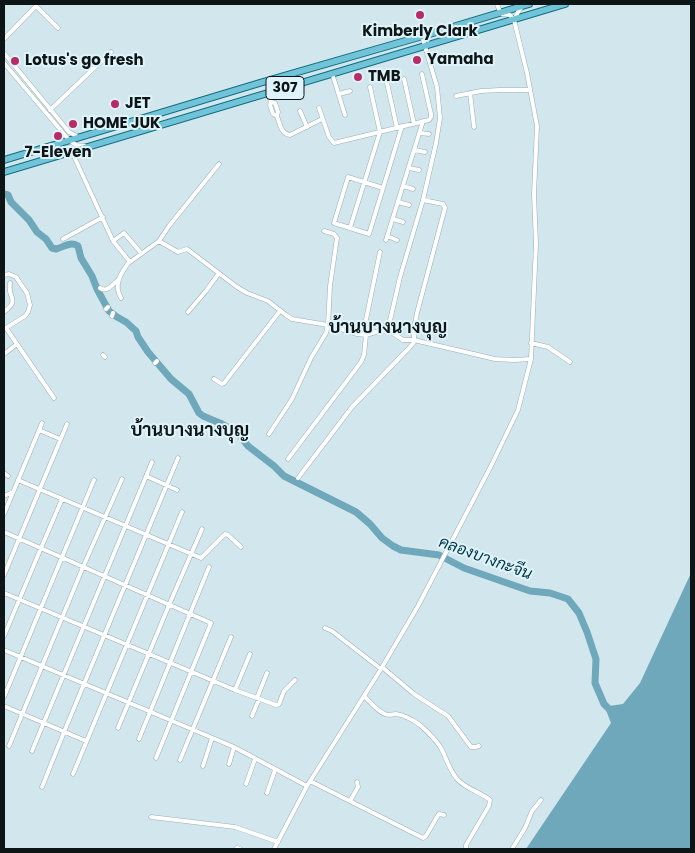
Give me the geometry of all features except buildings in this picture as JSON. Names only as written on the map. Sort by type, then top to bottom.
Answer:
[{"type":"main road","name":"307","points":[[4,160],[527,4]]},
{"type":"main road","name":"307","points":[[4,172],[565,4]]},
{"type":"main road","points":[[483,17],[486,28]]},
{"type":"main road","points":[[272,79],[267,85],[272,92]]},
{"type":"main road","points":[[248,86],[256,90],[256,94],[251,99]]},
{"type":"street","points":[[274,849],[307,786],[382,668],[418,606],[492,466],[518,410],[531,359],[536,244],[534,194],[537,126],[514,20],[510,15],[499,12],[497,4]]},
{"type":"street","points":[[514,20],[518,12],[527,4]]},
{"type":"street","points":[[4,39],[36,6],[58,28]]},
{"type":"street","points":[[391,332],[389,325],[400,277],[423,200],[440,118],[437,87],[422,36]]},
{"type":"street","points":[[50,110],[111,52]]},
{"type":"street","points":[[4,54],[69,132],[80,137]]},
{"type":"street","points":[[4,63],[69,140],[78,146],[90,146]]},
{"type":"street","points":[[13,74],[18,70]]},
{"type":"street","points":[[332,74],[345,115]]},
{"type":"street","points":[[319,108],[329,137],[334,143],[429,120],[431,117],[422,74]]},
{"type":"street","points":[[404,79],[414,124]]},
{"type":"street","points":[[387,83],[397,128]]},
{"type":"street","points":[[350,228],[380,132],[370,87]]},
{"type":"street","points":[[456,96],[500,90],[530,90]]},
{"type":"street","points":[[339,94],[350,91]]},
{"type":"street","points":[[272,92],[272,102],[275,103],[278,112],[277,116],[285,134],[292,135],[322,119]]},
{"type":"street","points":[[470,93],[474,127]]},
{"type":"street","points":[[300,111],[306,127]]},
{"type":"street","points":[[397,240],[387,238],[424,121]]},
{"type":"street","points":[[383,188],[348,177],[334,223],[369,234],[402,126]]},
{"type":"street","points":[[420,132],[429,134]]},
{"type":"street","points":[[414,150],[425,152]]},
{"type":"street","points":[[72,152],[113,241],[129,262]]},
{"type":"street","points":[[121,298],[117,289],[122,271],[129,262],[159,241],[219,164]]},
{"type":"street","points":[[409,168],[419,170]]},
{"type":"street","points":[[403,186],[413,190]]},
{"type":"street","points":[[298,478],[352,407],[410,347],[414,340],[417,314],[445,208],[443,204],[423,200]]},
{"type":"street","points":[[398,202],[408,205]]},
{"type":"street","points":[[63,239],[103,217]]},
{"type":"street","points":[[393,219],[403,222]]},
{"type":"street","points":[[269,434],[292,399],[328,326],[330,286],[337,238],[334,234],[324,231]]},
{"type":"street","points":[[113,241],[124,233],[141,253]]},
{"type":"street","points":[[159,241],[178,252],[187,249],[237,287],[268,301],[292,318],[357,334],[379,331],[391,332],[403,340],[414,340],[495,359],[531,359]]},
{"type":"street","points":[[288,458],[361,362],[364,355],[364,334],[380,252]]},
{"type":"street","points":[[188,312],[219,273]]},
{"type":"street","points":[[4,276],[10,274],[16,277],[27,293],[30,305],[25,316],[5,329],[54,398]]},
{"type":"street","points":[[100,288],[106,289],[119,279]]},
{"type":"street","points":[[4,312],[13,304],[9,288],[10,283]]},
{"type":"street","points":[[214,379],[222,384],[224,383],[280,311]]},
{"type":"street","points":[[531,343],[548,347],[570,362]]},
{"type":"street","points":[[4,354],[17,344]]},
{"type":"street","points":[[4,514],[42,423]]},
{"type":"street","points":[[4,575],[67,424]]},
{"type":"street","points":[[39,430],[60,439]]},
{"type":"street","points":[[42,787],[178,458]]},
{"type":"street","points":[[32,751],[152,462]]},
{"type":"street","points":[[4,473],[8,476]]},
{"type":"street","points":[[146,476],[177,490]]},
{"type":"street","points":[[9,746],[83,567],[122,479]]},
{"type":"street","points":[[18,480],[202,558],[225,534],[241,547]]},
{"type":"street","points":[[4,697],[94,480]]},
{"type":"street","points":[[4,496],[13,492]]},
{"type":"street","points":[[4,636],[62,499]]},
{"type":"street","points":[[73,774],[182,512]]},
{"type":"street","points":[[118,728],[202,529]]},
{"type":"street","points":[[4,532],[211,623],[156,758]]},
{"type":"street","points":[[139,739],[209,567]]},
{"type":"street","points":[[4,593],[276,706],[279,704],[284,691],[295,680]]},
{"type":"street","points":[[325,628],[332,631],[382,668],[414,694],[448,716],[471,746],[479,746]]},
{"type":"street","points":[[180,760],[231,637]]},
{"type":"street","points":[[4,650],[234,747],[307,786]]},
{"type":"street","points":[[235,690],[250,654]]},
{"type":"street","points":[[252,716],[267,673]]},
{"type":"street","points":[[364,696],[384,714],[405,716],[422,727],[440,747],[458,780],[490,800],[489,806],[466,845],[466,849]]},
{"type":"street","points":[[4,706],[86,741]]},
{"type":"street","points":[[203,766],[212,738]]},
{"type":"street","points":[[229,764],[234,747]]},
{"type":"street","points":[[246,784],[256,758]]},
{"type":"street","points":[[267,793],[275,770]]},
{"type":"street","points":[[310,781],[423,838],[439,814],[444,815]]},
{"type":"street","points":[[350,801],[358,787],[356,782]]},
{"type":"street","points":[[512,849],[525,828],[532,811],[541,800]]},
{"type":"street","points":[[150,816],[235,827],[278,842]]},
{"type":"water","points":[[691,573],[691,849],[526,849],[611,723],[606,710],[609,706],[623,704],[640,683]]},
{"type":"waterway","name":"คลองบางกะจีน","points":[[4,194],[8,195],[11,202],[29,220],[37,232],[46,239],[52,248],[56,249],[70,244],[78,246],[81,258],[109,311],[136,331],[148,352],[171,379],[189,394],[199,413],[238,433],[248,446],[284,476],[356,512],[382,538],[401,550],[439,555],[464,568],[530,591],[550,593],[568,599],[579,613],[596,659],[595,683],[604,704],[613,713]]},
{"type":"place","name":"Kimberly Clark","points":[[420,15]]},
{"type":"place","name":"Yamaha","points":[[417,60]]},
{"type":"place","name":"Lotus's go fresh","points":[[15,61]]},
{"type":"place","name":"TMB","points":[[358,77]]},
{"type":"place","name":"JET","points":[[115,104]]},
{"type":"place","name":"HOME JUK","points":[[73,124]]},
{"type":"place","name":"7-Eleven","points":[[58,136]]},
{"type":"district","name":"บ้านบางนางบุญ","points":[[388,328]]},
{"type":"district","name":"บ้านบางนางบุญ","points":[[190,431]]}]
